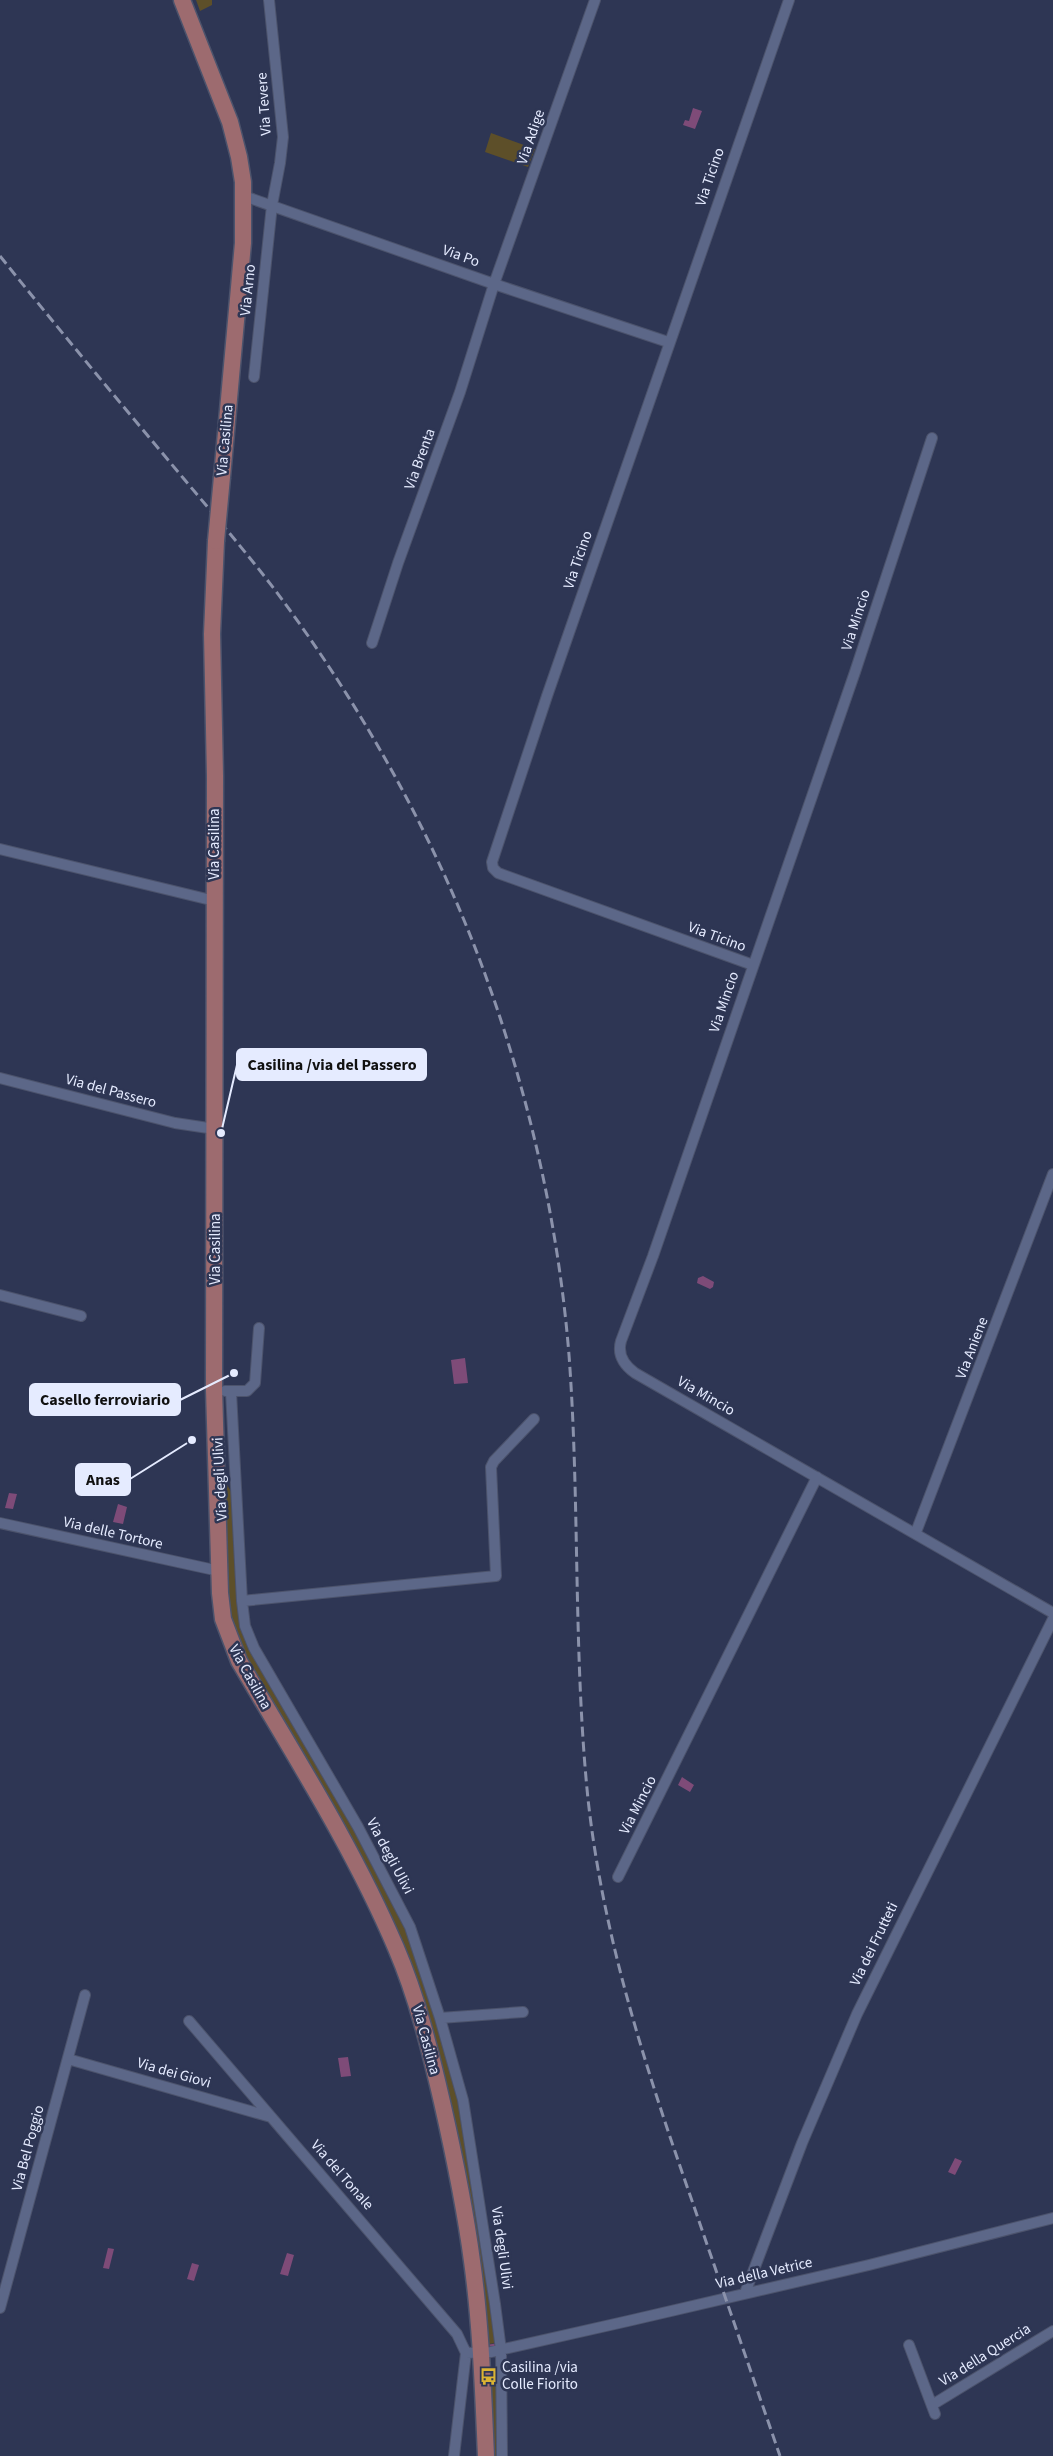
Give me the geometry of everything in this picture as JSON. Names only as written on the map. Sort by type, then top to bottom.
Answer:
[{"type":"main road","name":"Via Casilina","points":[[182,0],[200,42],[235,137],[244,196],[241,269],[216,541],[212,634],[215,901],[214,1389],[219,1571],[223,1619],[235,1653],[336,1828],[376,1904],[413,1992],[431,2054],[456,2164],[472,2261],[474,2353],[486,2456]]},
{"type":"street","name":"Via Tevere","points":[[269,0],[282,137],[280,163],[272,205]]},
{"type":"street","name":"Via Adige","points":[[494,284],[594,0]]},
{"type":"street","name":"Via Ticino","points":[[753,965],[498,873],[492,865],[544,705],[668,342],[789,0]]},
{"type":"street","name":"Via Po","points":[[244,196],[494,284],[668,342]]},
{"type":"street","name":"Via Arno","points":[[254,377],[272,205]]},
{"type":"street","name":"Via Brenta","points":[[372,643],[460,392],[494,284]]},
{"type":"street","name":"Via Mincio","points":[[932,438],[855,672],[619,1350],[625,1364],[634,1373],[816,1478],[916,1532],[1053,1613]]},
{"type":"street","points":[[0,849],[215,901]]},
{"type":"street","name":"Via del Passero","points":[[0,1078],[175,1123],[215,1130]]},
{"type":"street","name":"Via Aniene","points":[[916,1532],[1053,1174]]},
{"type":"street","points":[[0,1295],[81,1316]]},
{"type":"street","points":[[214,1389],[231,1392],[248,1391],[255,1383],[259,1328]]},
{"type":"street","name":"Via degli Ulivi","points":[[231,1392],[242,1602],[246,1626],[254,1648],[358,1826],[410,1927],[440,2018],[463,2100],[501,2350],[502,2456]]},
{"type":"street","points":[[242,1602],[496,1576],[491,1468],[494,1461],[534,1419]]},
{"type":"street","name":"Via Mincio","points":[[618,1877],[816,1478]]},
{"type":"street","name":"Via delle Tortore","points":[[0,1522],[219,1571]]},
{"type":"street","name":"Via dei Frutteti","points":[[745,2293],[802,2143],[857,2014],[1053,1619]]},
{"type":"street","name":"Via Bel Poggio","points":[[0,2308],[85,1996]]},
{"type":"street","points":[[440,2018],[523,2012]]},
{"type":"street","name":"Via del Tonale","points":[[189,2021],[474,2353]]},
{"type":"street","name":"Via dei Giovi","points":[[68,2059],[271,2117]]},
{"type":"street","name":"Via della Vetrice","points":[[474,2353],[501,2350],[869,2265],[1053,2218]]},
{"type":"street","name":"Via della Quercia","points":[[909,2345],[933,2410],[1053,2331]]},
{"type":"street","points":[[454,2456],[474,2353]]},
{"type":"shaded area","points":[[196,0],[212,0],[212,5],[200,11]]},
{"type":"shaded area","points":[[693,108],[702,111],[695,129],[683,125],[685,120],[689,121]]},
{"type":"shaded area","points":[[491,133],[535,149],[528,167],[485,152]]},
{"type":"shaded area","points":[[703,1276],[714,1282],[713,1287],[710,1289],[697,1283],[698,1278]]},
{"type":"shaded area","points":[[465,1358],[468,1383],[454,1384],[451,1360]]},
{"type":"shaded area","points":[[221,1474],[233,1495],[244,1627],[405,1925],[456,2082],[496,2343],[488,2344],[452,2113],[337,1813],[240,1647],[228,1612]]},
{"type":"shaded area","points":[[9,1493],[17,1494],[13,1509],[5,1508]]},
{"type":"shaded area","points":[[118,1504],[127,1507],[123,1524],[113,1522]]},
{"type":"shaded area","points":[[682,1777],[694,1785],[690,1792],[678,1785]]},
{"type":"shaded area","points":[[348,2057],[351,2076],[341,2077],[338,2058]]},
{"type":"shaded area","points":[[955,2158],[962,2161],[955,2175],[948,2172]]},
{"type":"shaded area","points":[[108,2248],[114,2249],[109,2269],[103,2268]]},
{"type":"shaded area","points":[[287,2253],[294,2255],[288,2276],[280,2274]]},
{"type":"shaded area","points":[[192,2263],[199,2265],[194,2281],[187,2279]]},
{"type":"shaded area","points":[[490,2376],[496,2376],[499,2456],[494,2456]]},
{"type":"waterway","points":[[489,2346],[496,2345]]},
{"type":"railway","points":[[0,256],[253,562],[275,590],[340,683],[370,732],[425,834],[471,938],[491,991],[519,1080],[542,1170],[551,1216],[564,1309],[572,1411],[583,1744],[588,1799],[604,1901],[628,2000],[657,2098],[780,2456]]},
{"type":"place","name":"Casilina /via del Passero","points":[[221,1133]]},
{"type":"place","name":"Casello ferroviario","points":[[234,1373]]},
{"type":"place","name":"Anas","points":[[192,1440]]},
{"type":"place","name":"Casilina /via Colle Fiorito","points":[[488,2376]]}]
